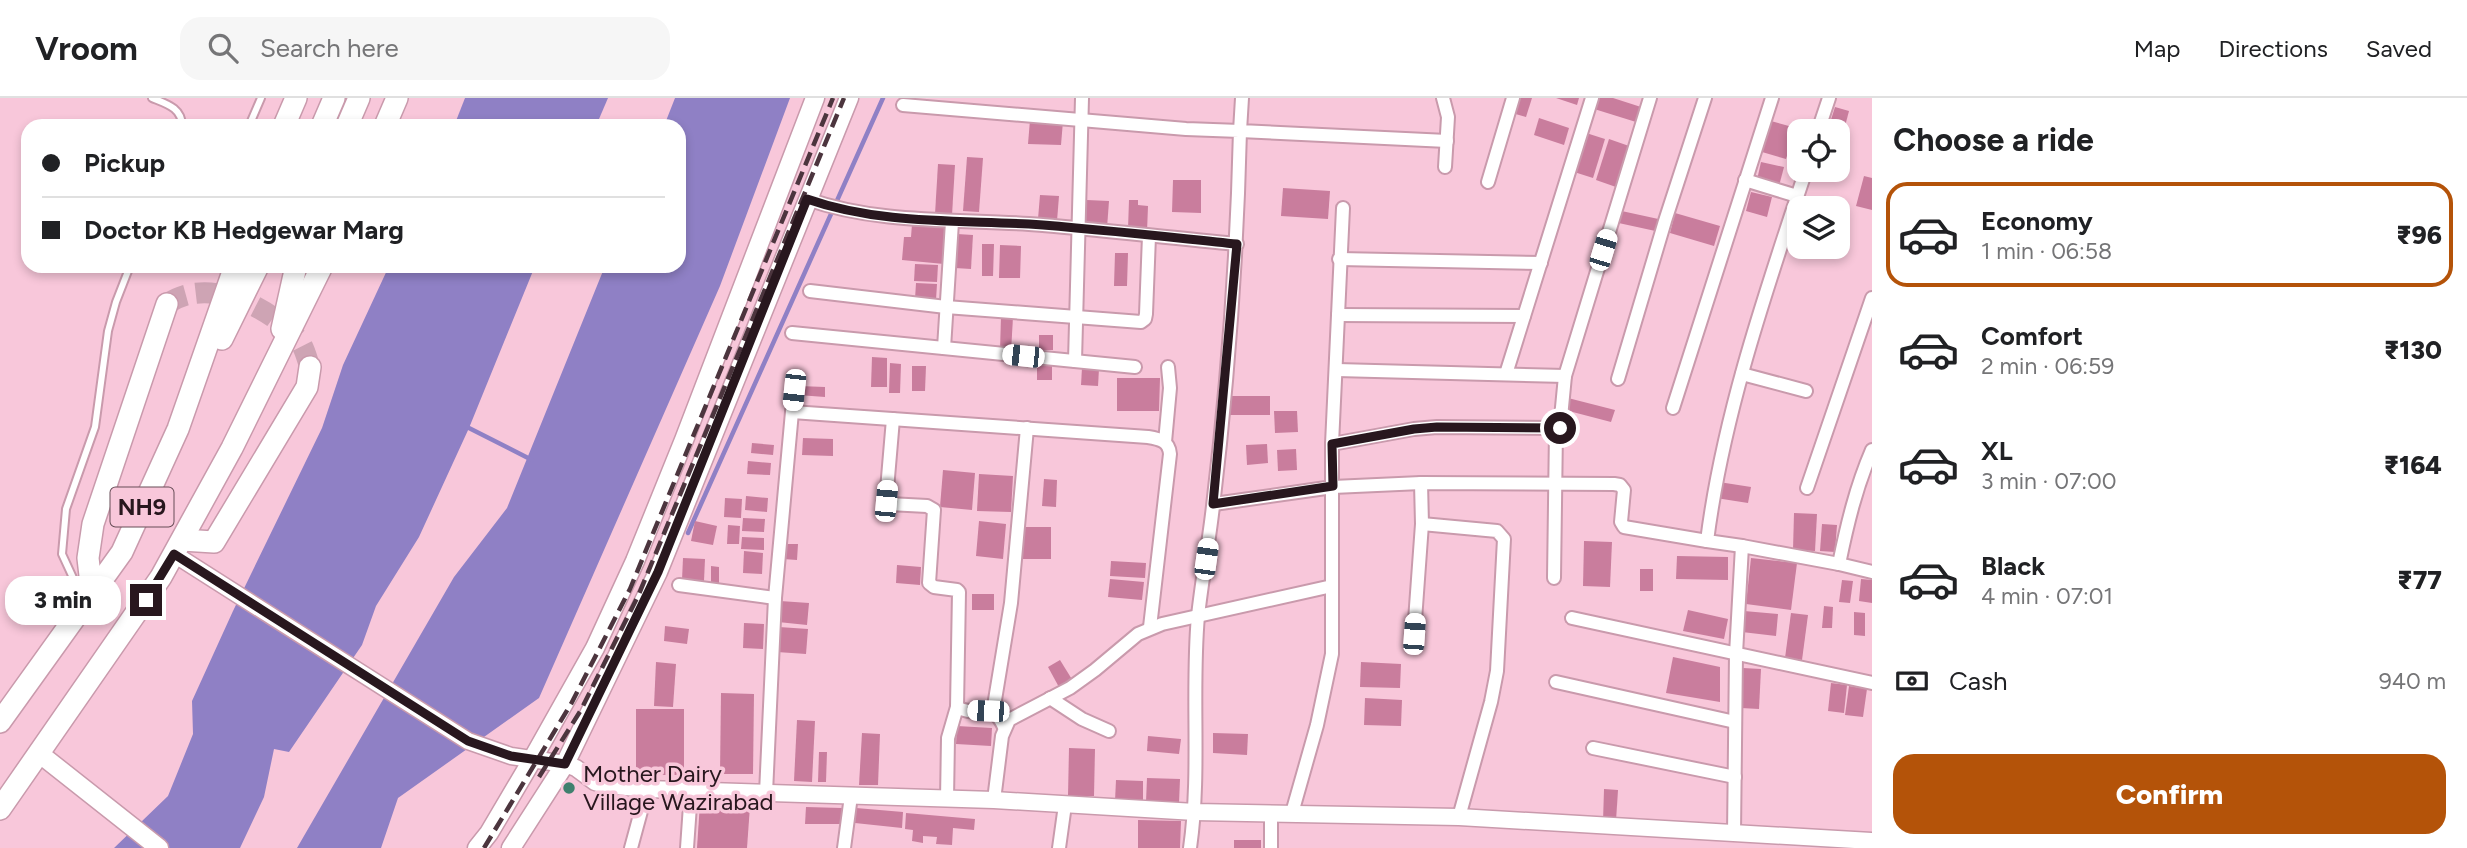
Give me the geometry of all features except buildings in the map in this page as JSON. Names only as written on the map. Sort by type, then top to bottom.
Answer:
[{"type":"highway","points":[[287,119],[296,98]]},
{"type":"highway","points":[[325,119],[334,98]]},
{"type":"highway","points":[[350,119],[359,98]]},
{"type":"highway","points":[[388,119],[397,98]]},
{"type":"highway","name":"NH9","points":[[0,722],[122,552],[178,429],[233,273]]},
{"type":"highway","points":[[178,429],[255,273]]},
{"type":"highway","points":[[275,361],[294,273]]},
{"type":"highway","name":"NH9","points":[[0,809],[161,578],[232,448],[318,273]]},
{"type":"highway","points":[[90,597],[88,558],[93,524],[167,304]]},
{"type":"highway","points":[[178,547],[214,542],[307,387],[310,367]]},
{"type":"main road","points":[[477,848],[489,833],[533,759],[595,648],[635,561],[816,98]]},
{"type":"main road","points":[[511,848],[565,764],[658,572],[849,98]]},
{"type":"main road","points":[[40,754],[159,848]]},
{"type":"street","points":[[1076,361],[1082,98]]},
{"type":"street","points":[[1189,848],[1195,812],[1198,615],[1213,504],[1237,244],[1242,98]]},
{"type":"street","points":[[1443,98],[1448,117],[1445,167]]},
{"type":"street","points":[[1488,182],[1513,98]]},
{"type":"street","points":[[1506,374],[1592,98]]},
{"type":"street","points":[[1332,444],[1437,427],[1560,428],[1565,376],[1650,98]]},
{"type":"street","points":[[1618,379],[1655,252],[1705,98]]},
{"type":"street","points":[[1673,408],[1772,98]]},
{"type":"street","points":[[1822,119],[1829,98]]},
{"type":"street","points":[[902,105],[1081,118],[1186,129],[1447,141]]},
{"type":"street","points":[[1745,180],[1797,196],[1802,182]]},
{"type":"street","points":[[807,199],[842,211],[951,222],[1029,224],[1237,244]]},
{"type":"street","points":[[1292,813],[1317,725],[1332,654],[1332,444],[1343,208]]},
{"type":"street","points":[[944,348],[951,222]]},
{"type":"street","points":[[1707,541],[1713,492],[1742,374],[1787,228]]},
{"type":"street","points":[[810,290],[946,307],[1135,322],[1145,319],[1149,236]]},
{"type":"street","points":[[1339,259],[1541,263]]},
{"type":"street","points":[[1807,488],[1872,298]]},
{"type":"street","points":[[1338,315],[1524,316]]},
{"type":"street","points":[[792,333],[1135,367]]},
{"type":"street","points":[[1165,442],[1170,388],[1168,368]]},
{"type":"street","points":[[1336,370],[1565,376]]},
{"type":"street","points":[[1742,374],[1806,391]]},
{"type":"street","points":[[766,793],[775,598],[794,390]]},
{"type":"street","points":[[792,412],[1148,437],[1165,442],[1169,446],[1170,454],[1150,627]]},
{"type":"street","points":[[893,419],[886,501],[889,505],[927,506],[934,510],[929,583],[934,587],[959,592],[957,707],[948,738],[947,799]]},
{"type":"street","points":[[993,712],[1011,603],[1027,428]]},
{"type":"street","points":[[1554,578],[1556,430]]},
{"type":"street","points":[[1839,564],[1860,479],[1872,450]]},
{"type":"street","points":[[1213,504],[1333,486],[1422,483],[1620,485],[1624,490],[1621,522],[1624,527],[1742,546],[1872,572]]},
{"type":"street","points":[[1414,634],[1422,524],[1422,483]]},
{"type":"street","points":[[1422,524],[1497,531],[1504,539],[1497,671],[1459,817]]},
{"type":"street","points":[[1734,834],[1736,654],[1742,546]]},
{"type":"street","points":[[178,547],[214,579],[468,741],[511,756],[565,764],[576,768],[595,782],[647,789],[994,800],[1195,812],[1459,817],[1734,834],[1810,843],[1872,841]]},
{"type":"street","points":[[679,585],[775,598]]},
{"type":"street","points":[[1004,727],[1014,717],[1081,680],[1150,627],[1332,586]]},
{"type":"street","points":[[1572,618],[1872,683]]},
{"type":"street","points":[[1556,682],[1735,722]]},
{"type":"street","points":[[1050,698],[1082,719],[1109,731]]},
{"type":"street","points":[[957,707],[961,710],[993,712],[999,716],[1004,727],[994,800]]},
{"type":"street","points":[[1593,748],[1735,776]]},
{"type":"street","points":[[631,848],[647,789]]},
{"type":"street","points":[[687,848],[691,791]]},
{"type":"street","points":[[844,848],[851,796]]},
{"type":"street","points":[[1059,848],[1065,805]]},
{"type":"street","points":[[1270,813],[1271,848]]},
{"type":"lane","points":[[152,98],[177,110],[181,119]]},
{"type":"lane","points":[[252,119],[261,98]]},
{"type":"lane","points":[[90,597],[74,580],[62,554],[66,509],[95,427],[108,331],[127,273]]},
{"type":"shaded area","points":[[465,98],[608,98],[599,119],[457,119]]},
{"type":"shaded area","points":[[675,98],[790,98],[720,286],[539,698],[398,798],[381,848],[297,848],[454,577],[507,508],[602,273],[686,273],[686,119],[667,119]]},
{"type":"shaded area","points":[[386,273],[532,273],[469,428],[419,537],[376,606],[362,645],[289,752],[274,749],[264,797],[240,848],[114,848],[168,796],[193,734],[192,701],[322,428],[343,365]]},
{"type":"waterway","points":[[688,533],[883,98]]},
{"type":"waterway","points":[[465,426],[532,460]]},
{"type":"tunnel","points":[[167,304],[183,296],[200,293],[235,298],[253,305],[269,314],[296,337],[303,347],[310,367]]},
{"type":"railway","points":[[484,848],[571,704],[630,589],[833,98]]},
{"type":"railway","points":[[539,777],[581,710],[639,594],[844,98]]},
{"type":"place","name":"Mother Dairy Village Wazirabad","points":[[569,788]]},
{"type":"route","points":[[146,600],[174,554],[468,741],[511,756],[565,764],[658,572],[807,199],[842,211],[923,220],[1029,224],[1237,244],[1213,504],[1333,486],[1332,444],[1437,427],[1560,428]]}]
